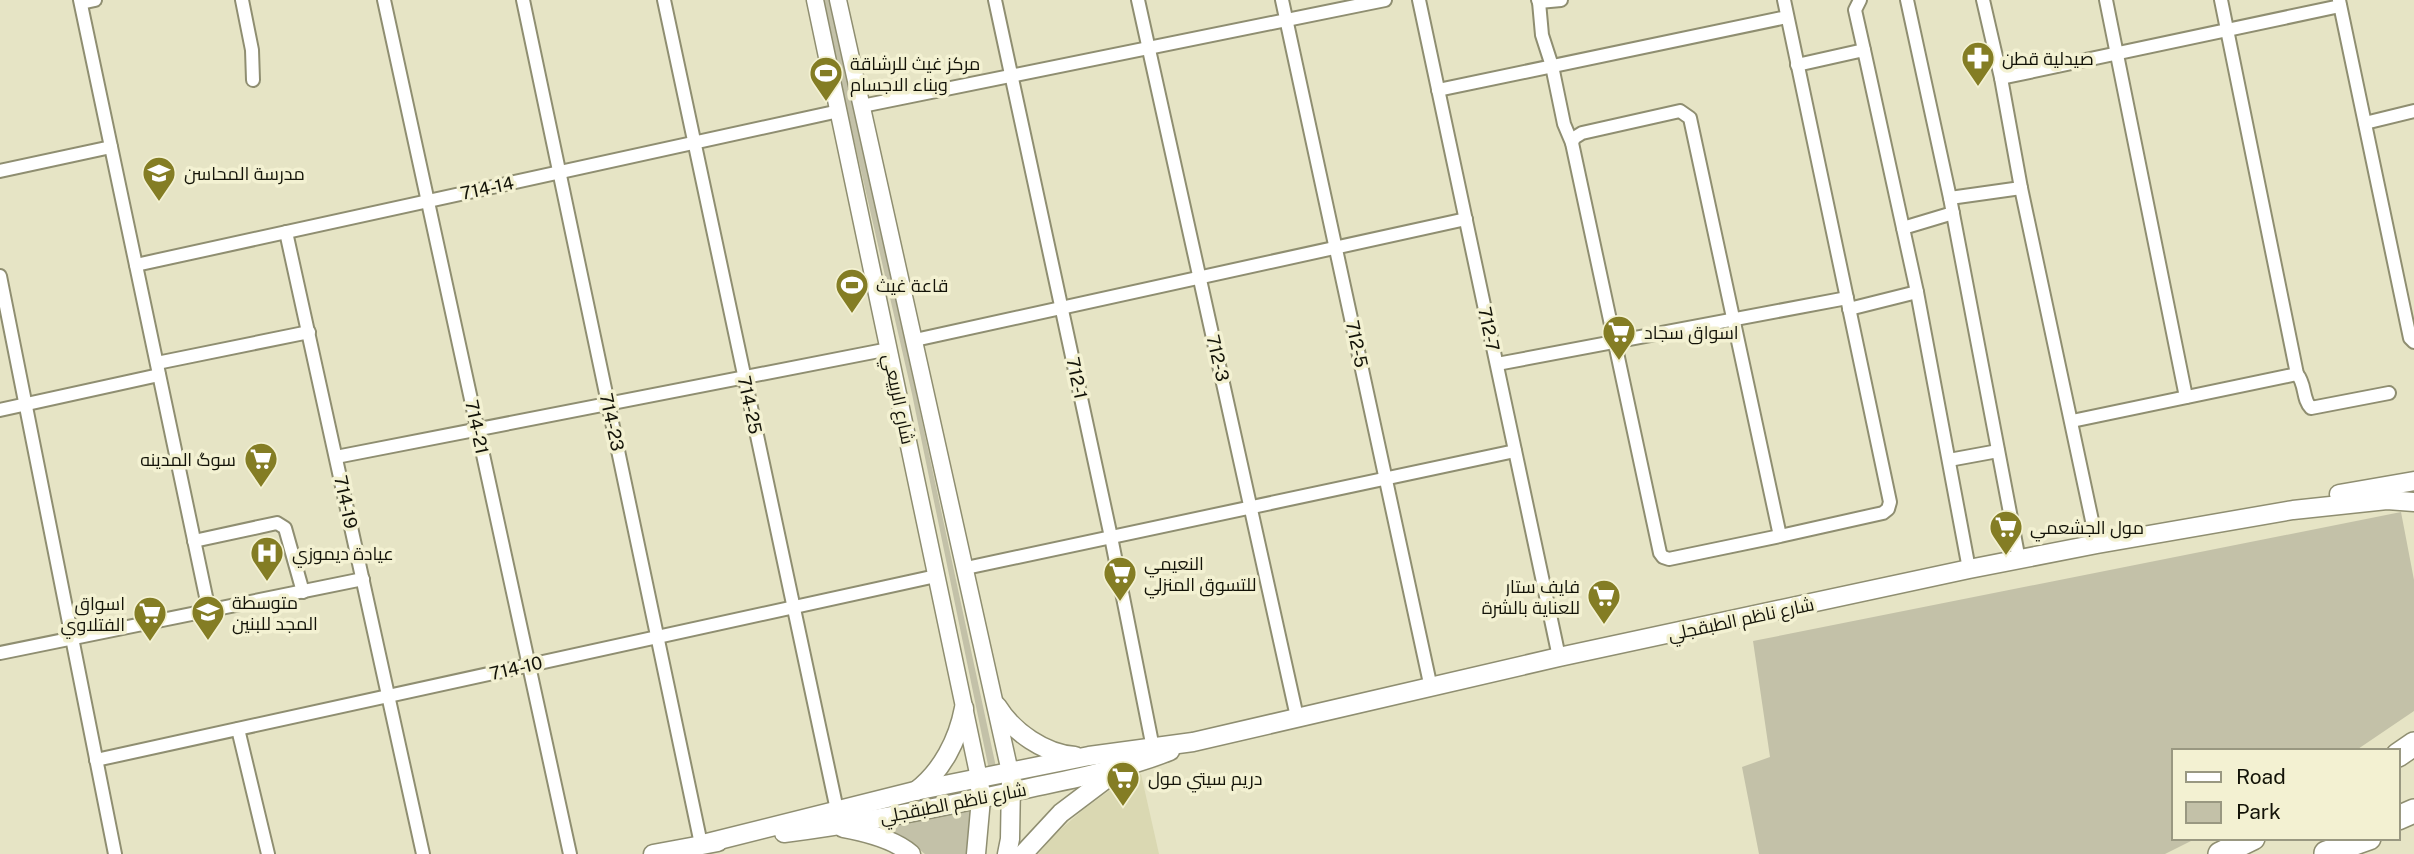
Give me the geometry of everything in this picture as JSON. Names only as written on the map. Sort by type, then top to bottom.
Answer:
[{"type":"highway","points":[[2220,854],[2249,840]]},
{"type":"highway","points":[[2324,853],[2352,840]]},
{"type":"highway","points":[[2324,853],[2363,840]]},
{"type":"main road","name":"شارع ناظم الطبقجلي","points":[[2293,510],[2348,492],[2414,481]]},
{"type":"main road","name":"شارع ناظم الطبقجلي","points":[[836,818],[915,791],[1089,756],[1154,752],[1559,657],[1969,569],[2293,510],[2387,500],[2414,502]]},
{"type":"main road","points":[[997,706],[1009,722],[1051,751],[1062,755],[1089,756]]},
{"type":"main road","points":[[915,791],[946,756],[961,726],[964,708]]},
{"type":"main road","name":"شارع ناظم الطبقجلي","points":[[653,854],[836,818],[981,799],[1121,768],[1154,752]]},
{"type":"main road","points":[[1023,854],[1061,813],[1121,768]]},
{"type":"main road","name":"شارع الربيعي","points":[[1007,854],[1013,792],[1010,772]]},
{"type":"main road","name":"شارع الربيعي","points":[[976,854],[981,799],[979,778]]},
{"type":"main road","points":[[836,818],[911,854]]},
{"type":"street","points":[[95,0],[80,1],[209,611]]},
{"type":"street","points":[[242,0],[252,50],[253,80]]},
{"type":"street","name":"714-21","points":[[384,0],[570,854]]},
{"type":"street","name":"714-23","points":[[523,0],[657,637],[704,843]]},
{"type":"street","name":"714-25","points":[[664,0],[794,607],[836,818]]},
{"type":"street","name":"شارع الربيعي","points":[[815,0],[979,778]]},
{"type":"street","name":"شارع الربيعي","points":[[838,0],[1010,772]]},
{"type":"street","name":"712-1","points":[[995,0],[1111,537],[1154,752]]},
{"type":"street","name":"712-3","points":[[1138,0],[1297,717]]},
{"type":"street","name":"712-5","points":[[1282,0],[1431,688]]},
{"type":"street","points":[[862,106],[1385,0]]},
{"type":"street","name":"712-7","points":[[1419,0],[1559,657]]},
{"type":"street","points":[[1561,0],[1539,1],[1542,35],[1552,66],[1564,124],[1572,143],[1660,553],[1669,559],[1883,513],[1890,502],[1784,0]]},
{"type":"street","points":[[1860,0],[1855,10],[1917,292],[1969,569]]},
{"type":"street","points":[[1908,0],[1953,213],[2019,560]]},
{"type":"street","points":[[1983,0],[2097,544]]},
{"type":"street","points":[[2106,0],[2186,397]]},
{"type":"street","points":[[2221,0],[2297,374],[2303,382],[2307,402],[2311,408],[2389,393]]},
{"type":"street","points":[[2001,78],[2340,3],[2410,338],[2414,342]]},
{"type":"street","points":[[1438,90],[1787,17]]},
{"type":"street","points":[[1797,65],[1864,50]]},
{"type":"street","name":"714-14","points":[[136,265],[839,111]]},
{"type":"street","points":[[1572,143],[1577,134],[1680,111],[1690,118],[1780,536]]},
{"type":"street","points":[[2365,123],[2414,111]]},
{"type":"street","points":[[0,171],[111,147]]},
{"type":"street","points":[[1950,198],[2021,188]]},
{"type":"street","points":[[1903,228],[1953,213]]},
{"type":"street","points":[[915,340],[1466,219]]},
{"type":"street","name":"714-19","points":[[286,232],[423,854]]},
{"type":"street","points":[[0,276],[115,854]]},
{"type":"street","points":[[1497,364],[1734,319],[1917,292]]},
{"type":"street","points":[[0,410],[309,331]]},
{"type":"street","points":[[336,457],[889,349]]},
{"type":"street","points":[[2072,421],[2297,374]]},
{"type":"street","points":[[966,568],[1515,451]]},
{"type":"street","points":[[1949,460],[1998,451]]},
{"type":"street","points":[[194,541],[277,523],[285,528],[303,592]]},
{"type":"street","name":"714-10","points":[[96,760],[936,576]]},
{"type":"street","points":[[0,653],[363,579]]},
{"type":"street","points":[[238,729],[268,854]]},
{"type":"shaded area","name":"دريم سيتي مول","points":[[1141,774],[1159,854],[1038,854],[1053,836],[1084,809],[1117,785]]},
{"type":"green space","points":[[822,0],[832,0],[996,767],[989,768],[988,765],[912,394]]},
{"type":"green space","points":[[2401,512],[2414,580],[2414,711],[2358,749],[2172,749],[2172,840],[2193,840],[2165,854],[1759,854],[1742,767],[1770,757],[1753,641]]},
{"type":"green space","points":[[971,808],[971,834],[967,854],[925,854],[902,836],[885,828]]},
{"type":"place","name":"صيدلية قطن","points":[[1978,88]]},
{"type":"place","name":"مركز غيث للرشاقة وبناء الاجسام","points":[[826,103]]},
{"type":"place","name":"مدرسة المحاسن","points":[[159,203]]},
{"type":"place","name":"قاعة غيث","points":[[852,315]]},
{"type":"place","name":"اسواق سجاد","points":[[1619,362]]},
{"type":"place","name":"سوگ المدينه","points":[[261,489]]},
{"type":"place","name":"مول الجشعمي","points":[[2006,557]]},
{"type":"place","name":"عيادة ديموزي","points":[[267,583]]},
{"type":"place","name":"النعيمي للتسوق المنزلي","points":[[1120,603]]},
{"type":"place","name":"فايف ستار للعناية بالشرة","points":[[1604,626]]},
{"type":"place","name":"متوسطة المجد للبنين","points":[[208,642]]},
{"type":"place","name":"اسواق الفتلاوي","points":[[150,643]]},
{"type":"place","name":"دريم سيتي مول","points":[[1123,808]]}]
